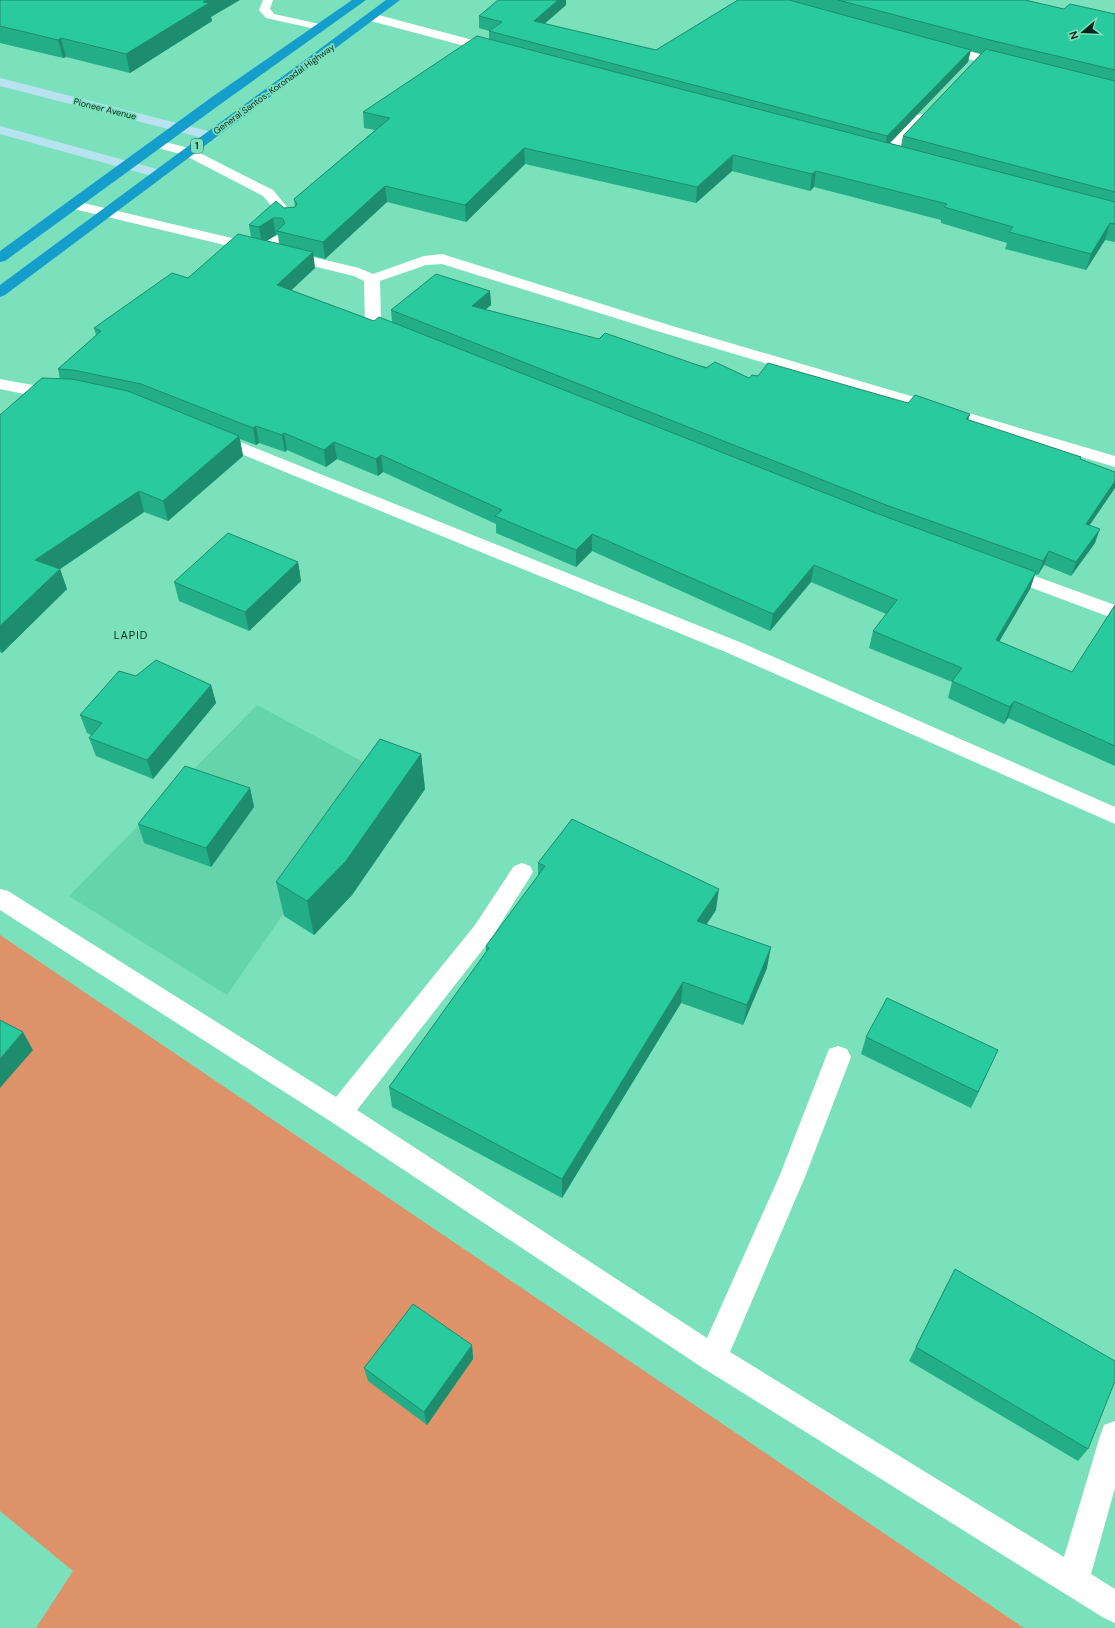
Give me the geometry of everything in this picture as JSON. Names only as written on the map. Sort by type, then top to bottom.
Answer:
[{"type":"highway","points":[[0,258],[179,128],[360,0]]},
{"type":"highway","name":"General Santos-Koronadal Highway","points":[[0,292],[394,0]]},
{"type":"street","points":[[371,17],[510,54]]},
{"type":"street","points":[[927,44],[1017,68]]},
{"type":"street","points":[[968,70],[979,59]]},
{"type":"street","name":"Pioneer Avenue","points":[[0,82],[211,136]]},
{"type":"street","points":[[887,155],[930,110]]},
{"type":"street","points":[[0,130],[159,174]]},
{"type":"street","points":[[872,151],[903,159]]},
{"type":"street","points":[[75,205],[107,214],[359,273],[372,279],[424,261],[443,259],[663,328],[1115,462]]},
{"type":"street","points":[[372,279],[373,323],[416,341]]},
{"type":"street","points":[[0,384],[38,390],[78,393]]},
{"type":"street","points":[[196,429],[735,648],[1115,816]]},
{"type":"street","points":[[988,565],[1115,612]]},
{"type":"street","points":[[339,1113],[483,932],[522,872]]},
{"type":"street","points":[[0,898],[339,1113],[713,1358],[1115,1607]]},
{"type":"street","points":[[713,1358],[792,1177],[838,1057]]},
{"type":"street","points":[[1073,1580],[1115,1436]]},
{"type":"lane","points":[[268,0],[264,10],[270,16],[320,27]]},
{"type":"lane","points":[[158,144],[188,152],[268,193],[291,220]]},
{"type":"lane","points":[[264,251],[279,240]]},
{"type":"shaded area","points":[[257,705],[382,772],[227,995],[69,896]]},
{"type":"shaded area","points":[[0,935],[1024,1628],[36,1628],[73,1571],[0,1511]]},
{"type":"building","points":[[0,0],[206,0],[203,2],[209,3],[126,54],[61,38],[58,40],[0,26]]},
{"type":"building","points":[[498,0],[558,0],[534,21],[656,50],[738,0],[789,0],[971,50],[887,136],[489,31],[502,22],[479,16]]},
{"type":"building","points":[[838,0],[1025,0],[1064,9],[1070,4],[1115,14],[1115,70],[986,39]]},
{"type":"building","points":[[477,36],[1115,202],[1115,224],[1110,223],[1091,254],[1009,232],[1013,227],[944,207],[947,204],[816,171],[812,174],[733,155],[697,187],[524,148],[465,205],[385,186],[323,242],[277,231],[285,223],[282,218],[273,218],[259,227],[249,225],[276,201],[284,208],[295,207],[297,204],[294,199],[390,118],[363,112]]},
{"type":"building","points":[[986,49],[1115,81],[1115,192],[903,136]]},
{"type":"building","points":[[238,234],[313,252],[277,285],[374,321],[379,317],[873,512],[1036,572],[996,640],[1072,672],[1115,605],[1115,746],[1014,701],[1010,707],[952,681],[962,668],[873,631],[897,600],[814,565],[773,614],[592,534],[576,550],[495,516],[502,510],[381,455],[376,459],[334,442],[324,450],[284,433],[282,435],[256,426],[253,428],[141,384],[73,370],[58,369],[101,331],[94,328],[172,273],[188,278]]},
{"type":"building","points":[[436,274],[490,291],[472,306],[599,339],[605,333],[706,368],[715,362],[749,378],[752,375],[758,376],[768,363],[908,403],[915,395],[970,414],[966,419],[1081,457],[1080,459],[1115,472],[1115,481],[1086,524],[1100,529],[1076,562],[1049,551],[1043,561],[886,505],[391,310]]},
{"type":"building","points":[[42,378],[72,379],[128,391],[239,436],[163,501],[139,491],[35,560],[60,569],[0,626],[0,415]]},
{"type":"building","points":[[228,533],[298,562],[245,612],[174,582]]},
{"type":"building","points":[[156,660],[211,685],[147,760],[89,738],[102,723],[80,715],[119,671],[136,676]]},
{"type":"building","points":[[380,739],[421,754],[346,861],[307,901],[276,882]]},
{"type":"building","points":[[185,766],[250,788],[206,848],[138,824]]},
{"type":"building","points":[[572,819],[719,889],[697,921],[771,947],[747,1005],[683,982],[562,1179],[389,1087],[489,948],[486,946],[545,866],[538,863]]},
{"type":"building","points":[[887,998],[998,1050],[978,1092],[866,1037]]},
{"type":"building","points":[[0,1020],[23,1032],[0,1059]]},
{"type":"building","points":[[955,1269],[1115,1361],[1115,1381],[1088,1449],[916,1347]]},
{"type":"building","points":[[413,1304],[472,1345],[424,1412],[364,1368]]},
{"type":"district","name":"LAPID","points":[[131,635]]}]
